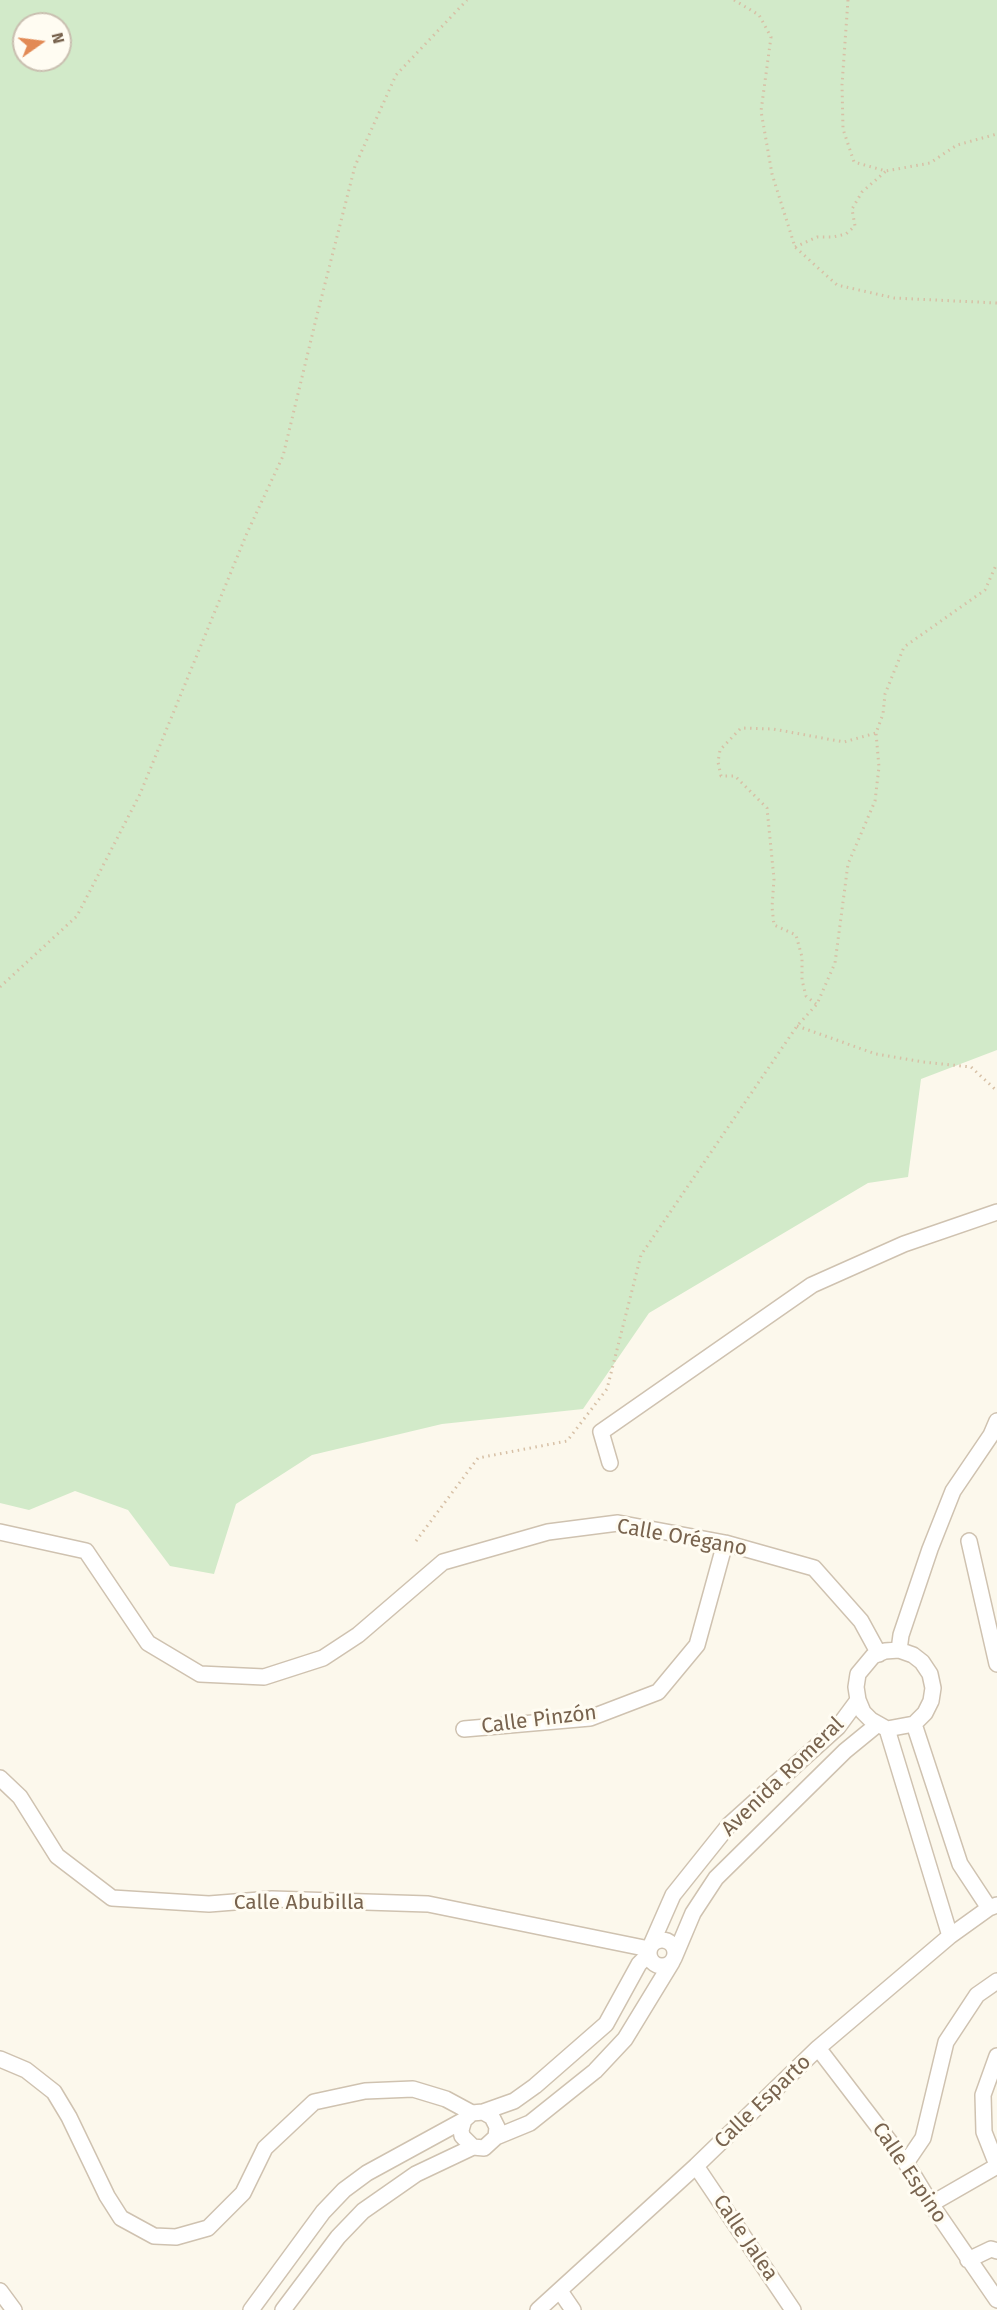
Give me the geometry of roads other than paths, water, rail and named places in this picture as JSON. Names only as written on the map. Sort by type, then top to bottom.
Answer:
[{"type":"street","points":[[610,1463],[601,1432],[812,1285],[904,1244],[997,1212]]},
{"type":"street","points":[[899,1650],[901,1635],[930,1549],[953,1491],[991,1435],[997,1421]]},
{"type":"street","name":"Calle Orégano","points":[[0,1532],[86,1551],[148,1643],[200,1674],[264,1677],[323,1658],[358,1635],[443,1562],[548,1532],[618,1523],[725,1543],[814,1568],[861,1621],[879,1654]]},
{"type":"street","points":[[969,1541],[997,1664]]},
{"type":"street","name":"Calle Pinzón","points":[[464,1729],[590,1718],[658,1692],[697,1645],[725,1543]]},
{"type":"street","points":[[883,1726],[914,1724],[925,1713],[931,1701],[933,1688],[930,1674],[922,1662],[913,1655],[899,1650],[885,1651],[863,1666],[858,1674],[856,1687],[858,1700],[863,1712],[883,1726],[950,1936]]},
{"type":"street","name":"Avenida Romeral","points":[[251,2310],[323,2212],[344,2190],[367,2173],[473,2115],[514,2101],[536,2086],[606,2024],[639,1964],[650,1949],[673,1895],[729,1826],[838,1727],[858,1700]]},
{"type":"street","points":[[914,1724],[960,1864],[993,1906]]},
{"type":"street","name":"Avenida Romeral","points":[[496,2137],[530,2123],[595,2071],[625,2039],[673,1960],[693,1913],[716,1878],[845,1751],[883,1726]]},
{"type":"street","name":"Calle Abubilla","points":[[0,1778],[20,1797],[57,1856],[112,1898],[209,1905],[272,1899],[428,1904],[650,1949]]},
{"type":"street","name":"Calle Esparto","points":[[538,2310],[696,2166],[818,2048],[950,1936],[993,1906]]},
{"type":"street","points":[[658,1940],[666,1940],[673,1946],[673,1960],[660,1966],[652,1962],[650,1949],[658,1940]]},
{"type":"street","points":[[906,2163],[923,2138],[946,2042],[977,1995],[997,1981]]},
{"type":"street","name":"Calle Espino","points":[[818,2048],[906,2163],[968,2260],[997,2300]]},
{"type":"street","points":[[931,2204],[997,2165],[984,2132],[983,2095],[997,2056]]},
{"type":"street","points":[[0,2059],[26,2070],[54,2092],[69,2117],[107,2196],[121,2218],[154,2236],[177,2238],[208,2228],[243,2193],[265,2148],[314,2102],[364,2091],[413,2089],[446,2099],[473,2115],[492,2117],[497,2127],[496,2137],[489,2145],[473,2147],[416,2174],[363,2211],[338,2236],[283,2310]]},
{"type":"street","points":[[473,2115],[461,2130],[464,2141],[473,2147]]},
{"type":"street","name":"Calle Jalea","points":[[696,2166],[793,2310]]},
{"type":"street","points":[[968,2260],[991,2249],[997,2251]]},
{"type":"street","points":[[0,2291],[14,2310]]},
{"type":"street","points":[[560,2291],[573,2310]]}]
